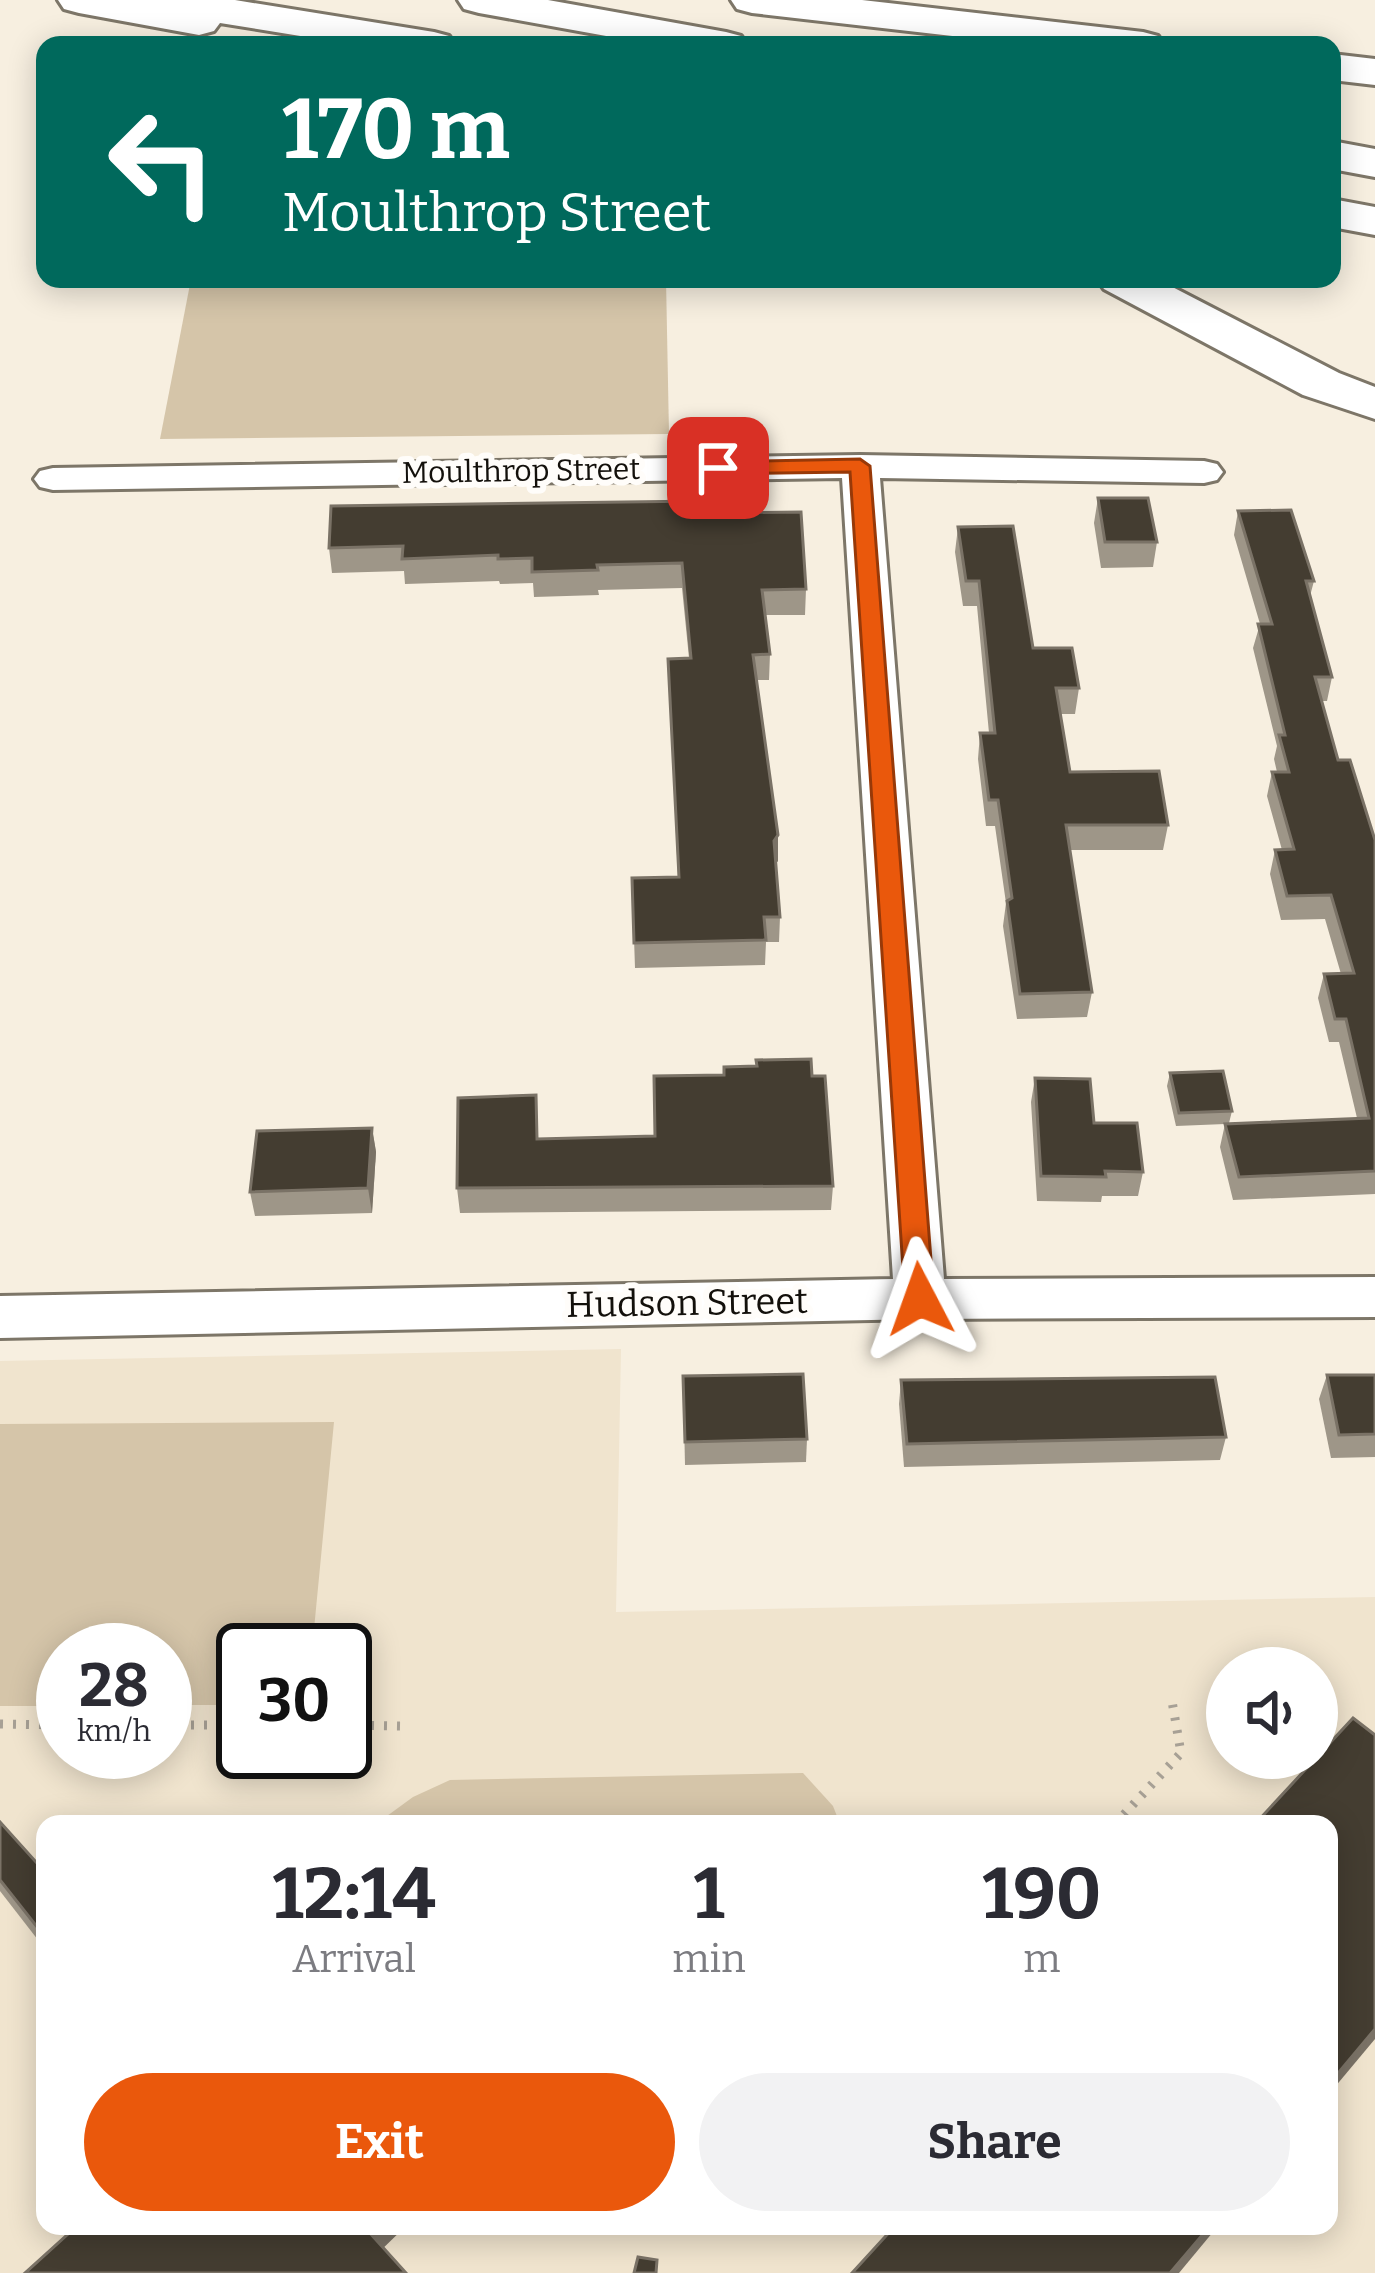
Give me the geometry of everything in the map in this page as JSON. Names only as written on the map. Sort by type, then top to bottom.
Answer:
[{"type":"highway","points":[[79,0],[266,36]]},
{"type":"highway","points":[[158,0],[379,36]]},
{"type":"highway","points":[[479,0],[677,36]]},
{"type":"highway","points":[[752,0],[1065,36]]},
{"type":"highway","points":[[1341,68],[1375,71]]},
{"type":"highway","points":[[1341,157],[1375,163]]},
{"type":"highway","points":[[1341,215],[1375,221]]},
{"type":"highway","points":[[1138,288],[1321,384],[1375,404]]},
{"type":"street","name":"Moulthrop Street","points":[[53,479],[860,466],[1204,472]]},
{"type":"street","points":[[860,466],[920,1299]]},
{"type":"street","name":"Hudson Street","points":[[0,1317],[920,1299],[1375,1297]]},
{"type":"path","points":[[1123,1815],[1181,1753],[1172,1701]]},
{"type":"path","points":[[0,1724],[36,1725]]},
{"type":"path","points":[[372,1725],[404,1726]]},
{"type":"shaded area","points":[[189,288],[666,288],[669,434],[160,439]]},
{"type":"shaded area","points":[[621,1349],[616,1612],[1375,1597],[1375,2273],[0,2273],[0,1361]]},
{"type":"shaded area","points":[[334,1422],[315,1623],[216,1623],[216,1705],[192,1705],[192,1623],[36,1623],[36,1706],[0,1706],[0,1424]]},
{"type":"shaded area","points":[[803,1773],[836,1815],[388,1815],[450,1780]]},
{"type":"building","points":[[1098,498],[1148,498],[1157,542],[1105,542]]},
{"type":"building","points":[[701,501],[702,513],[801,512],[806,589],[762,590],[770,654],[753,655],[778,835],[774,841],[780,917],[764,917],[766,940],[634,943],[632,878],[679,877],[668,659],[691,658],[682,563],[532,572],[532,558],[402,559],[403,546],[329,548],[331,506]]},
{"type":"building","points":[[1291,510],[1314,581],[1306,581],[1332,677],[1315,677],[1338,760],[1350,760],[1375,840],[1375,1171],[1239,1177],[1225,1124],[1369,1118],[1346,1019],[1335,1019],[1324,974],[1354,973],[1331,895],[1287,896],[1275,850],[1294,849],[1272,772],[1289,772],[1279,735],[1285,735],[1258,624],[1272,624],[1238,511]]},
{"type":"building","points":[[1013,526],[1033,648],[1072,648],[1079,688],[1056,688],[1070,772],[1159,771],[1168,825],[1066,825],[1092,992],[1020,994],[998,800],[989,800],[980,733],[995,733],[979,581],[966,581],[958,527]]},
{"type":"building","points":[[811,1059],[812,1076],[825,1076],[833,1186],[457,1188],[458,1098],[536,1095],[537,1139],[655,1136],[654,1076],[724,1075],[724,1067],[757,1066],[756,1060]]},
{"type":"building","points":[[1223,1071],[1232,1111],[1179,1113],[1170,1073]]},
{"type":"building","points":[[1035,1078],[1090,1079],[1094,1123],[1137,1123],[1143,1172],[1041,1176]]},
{"type":"building","points":[[372,1128],[368,1188],[250,1192],[257,1131]]},
{"type":"building","points":[[803,1374],[807,1439],[685,1442],[683,1376]]},
{"type":"building","points":[[1327,1375],[1375,1375],[1375,1434],[1339,1435]]},
{"type":"building","points":[[1215,1377],[1226,1437],[907,1444],[901,1380]]},
{"type":"building","points":[[1353,1718],[1375,1735],[1375,2029],[1338,2073],[1338,1815],[1263,1815],[1297,1779],[1338,1779],[1338,1734]]},
{"type":"building","points":[[0,1822],[36,1862],[36,1926],[0,1880]]},
{"type":"building","points":[[67,2235],[372,2235],[406,2273],[25,2273]]},
{"type":"building","points":[[887,2235],[1202,2235],[1170,2273],[852,2273]]},
{"type":"building","points":[[638,2257],[657,2260],[656,2273],[634,2273]]},
{"type":"route","points":[[718,468],[860,466],[920,1299]]}]
